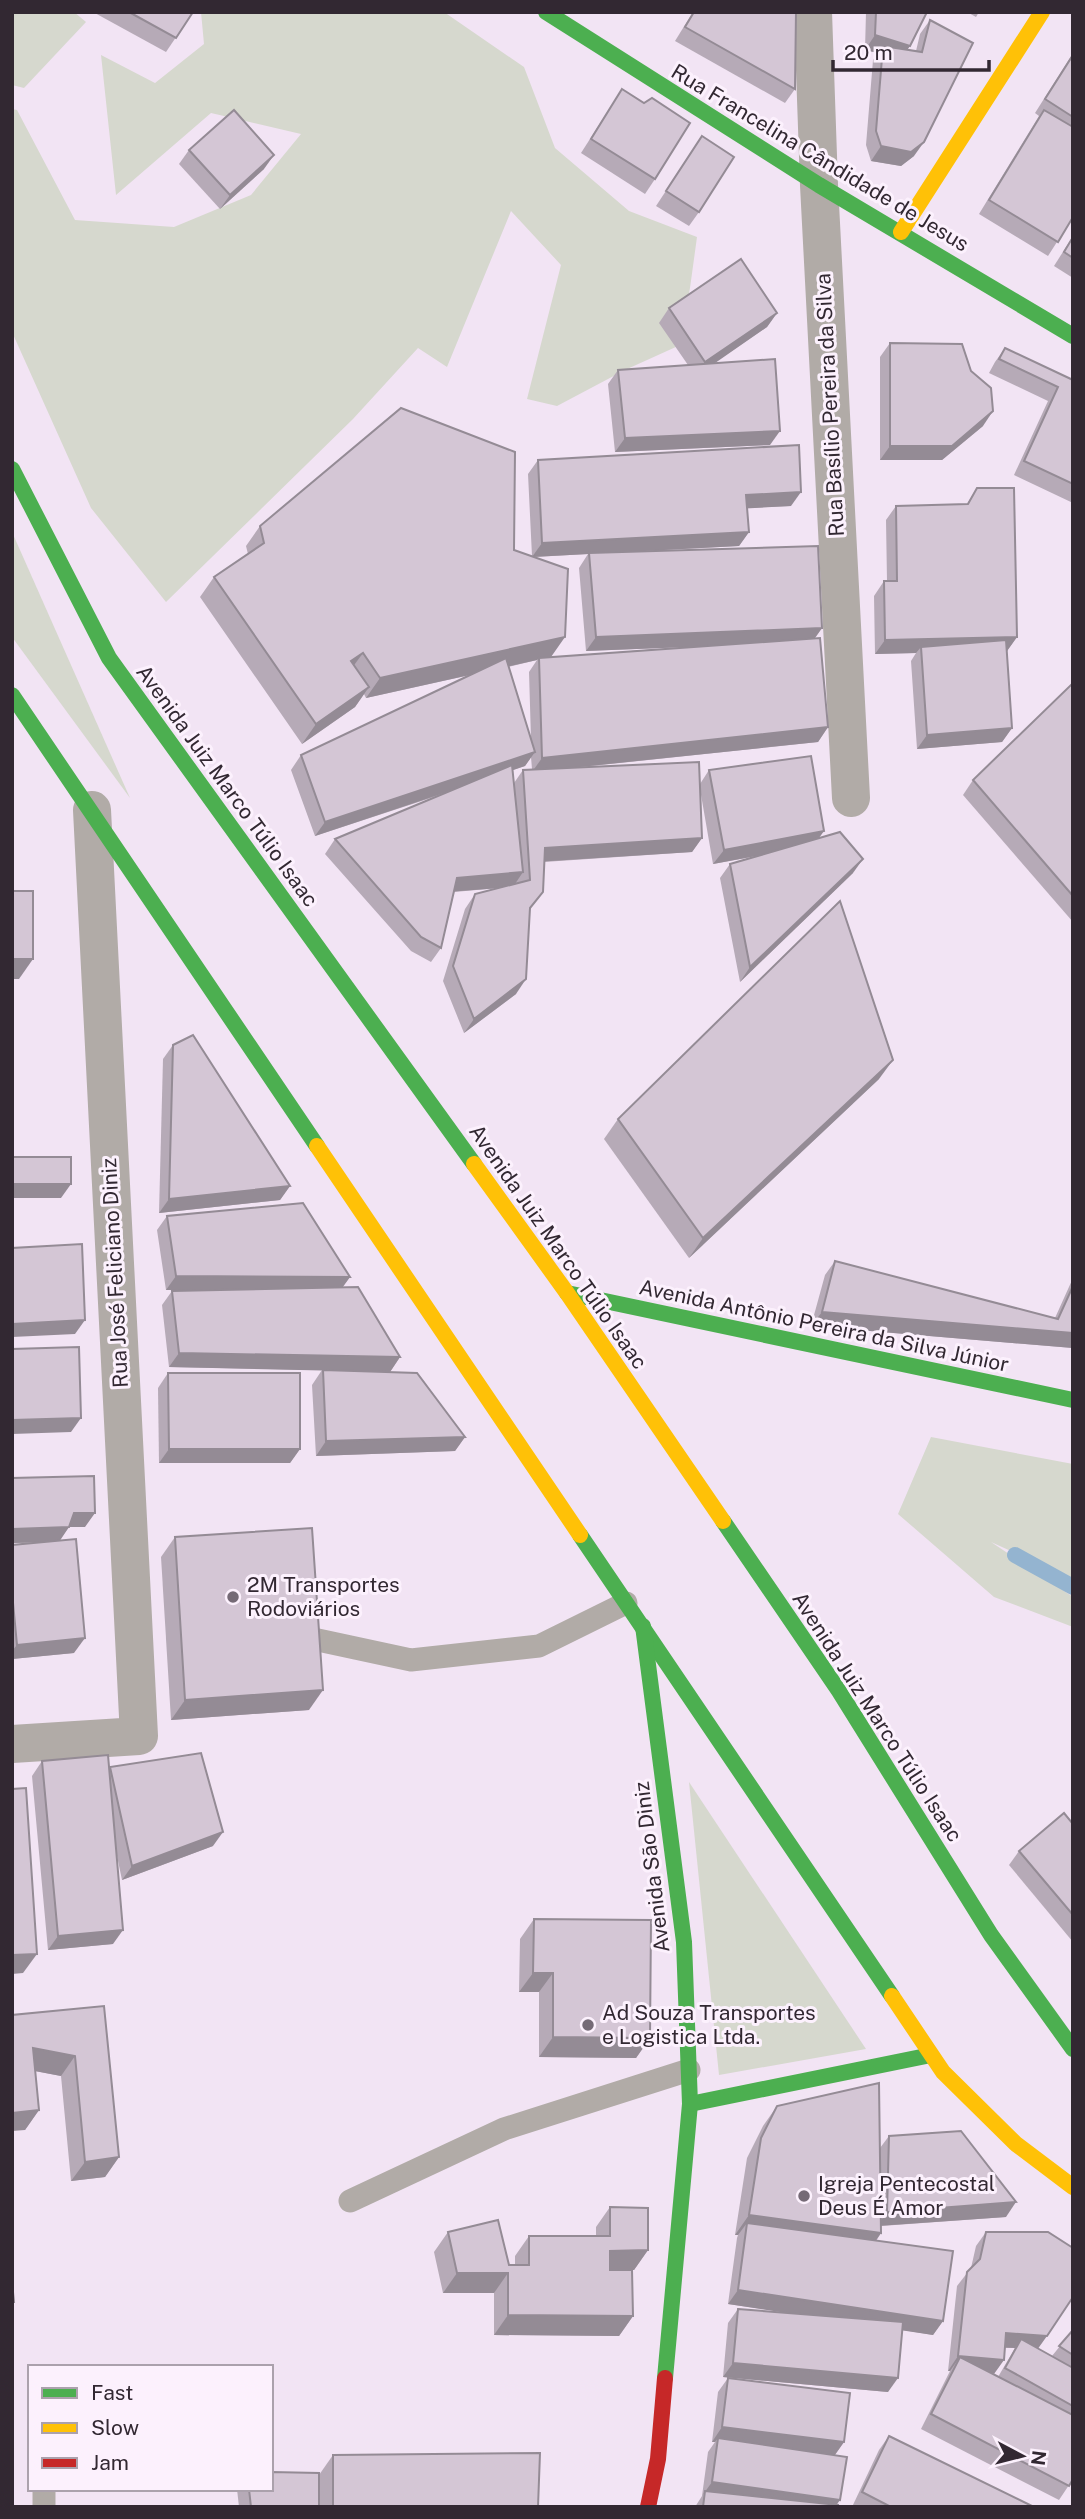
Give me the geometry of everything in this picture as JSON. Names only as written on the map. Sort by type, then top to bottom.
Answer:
[{"type":"main road","name":"Rua Francelina Cândidade de Jesus","points":[[546,12],[819,186],[1073,336]]},
{"type":"main road","points":[[901,232],[1042,12]]},
{"type":"main road","name":"Avenida Juiz Marco Túlio Isaac","points":[[12,469],[109,658],[567,1293],[839,1691],[991,1935],[1073,2049]]},
{"type":"main road","points":[[12,695],[943,2072],[1016,2144],[1073,2187]]},
{"type":"main road","name":"Avenida Antônio Pereira da Silva Júnior","points":[[567,1293],[1073,1401]]},
{"type":"main road","name":"Avenida São Diniz","points":[[643,1626],[684,1942],[690,2104],[659,2459],[649,2507]]},
{"type":"main road","points":[[690,2104],[931,2055]]},
{"type":"street","name":"Rua Basílio Pereira da Silva","points":[[813,12],[819,186],[851,798]]},
{"type":"street","name":"Rua José Feliciano Diniz","points":[[12,1744],[139,1736],[92,810]]},
{"type":"lane","points":[[304,1637],[411,1660],[539,1646],[626,1603]]},
{"type":"lane","points":[[350,2201],[503,2129],[689,2070]]},
{"type":"shaded area","points":[[12,12],[74,12],[86,22],[24,88],[12,85]]},
{"type":"shaded area","points":[[201,12],[444,12],[524,67],[555,148],[629,211],[697,237],[678,346],[557,406],[527,399],[561,265],[511,211],[447,367],[418,348],[353,419],[166,602],[91,508],[12,332],[12,109],[17,110],[75,220],[174,227],[251,195],[301,134],[211,113],[116,195],[101,55],[155,83],[204,44]]},
{"type":"shaded area","points":[[12,532],[130,798],[12,637]]},
{"type":"shaded area","points":[[931,1437],[1073,1464],[1073,1579],[991,1542],[1073,1597],[1073,1627],[994,1597],[898,1514]]},
{"type":"shaded area","points":[[689,1782],[866,2049],[719,2075]]},
{"type":"building","points":[[129,12],[193,12],[176,38]]},
{"type":"building","points":[[694,12],[796,12],[795,89],[685,27]]},
{"type":"building","points":[[876,12],[927,12],[910,46],[875,35]]},
{"type":"building","points":[[930,20],[973,43],[924,142],[911,152],[881,146],[876,131],[883,46],[922,52]]},
{"type":"building","points":[[1073,55],[1073,117],[1045,99]]},
{"type":"building","points":[[622,89],[644,103],[652,98],[690,123],[655,179],[591,139]]},
{"type":"building","points":[[234,110],[274,155],[230,195],[189,150]]},
{"type":"building","points":[[1044,110],[1073,127],[1073,217],[1058,242],[989,200]]},
{"type":"building","points":[[702,136],[734,157],[699,212],[666,191]]},
{"type":"building","points":[[1073,237],[1073,258],[1064,252]]},
{"type":"building","points":[[741,259],[777,313],[705,362],[669,308]]},
{"type":"building","points":[[890,343],[962,344],[971,371],[991,388],[993,411],[952,446],[890,446]]},
{"type":"building","points":[[1005,348],[1073,380],[1073,484],[1024,461],[1058,387],[999,359]]},
{"type":"building","points":[[775,359],[780,431],[625,438],[618,370]]},
{"type":"building","points":[[401,408],[515,452],[514,550],[568,569],[565,637],[380,678],[363,653],[351,661],[369,687],[316,724],[214,577],[264,543],[260,526]]},
{"type":"building","points":[[799,445],[801,492],[746,495],[749,532],[542,543],[538,460]]},
{"type":"building","points":[[977,488],[1014,488],[1017,637],[885,640],[884,581],[897,581],[896,506],[968,504]]},
{"type":"building","points":[[818,546],[822,628],[596,637],[589,553]]},
{"type":"building","points":[[820,638],[828,727],[542,758],[539,658]]},
{"type":"building","points":[[1006,640],[1012,728],[927,735],[921,647]]},
{"type":"building","points":[[506,658],[535,752],[325,822],[301,755]]},
{"type":"building","points":[[1073,683],[1073,896],[973,780]]},
{"type":"building","points":[[811,756],[824,831],[724,850],[709,770]]},
{"type":"building","points":[[699,762],[702,838],[545,848],[543,892],[530,908],[526,979],[474,1019],[453,966],[475,894],[530,880],[523,770]]},
{"type":"building","points":[[512,765],[523,872],[457,878],[441,948],[421,937],[335,839]]},
{"type":"building","points":[[840,832],[863,859],[750,967],[730,864]]},
{"type":"building","points":[[12,891],[33,891],[33,959],[12,959]]},
{"type":"building","points":[[840,901],[893,1060],[703,1238],[618,1119]]},
{"type":"building","points":[[193,1035],[290,1186],[169,1199],[173,1045]]},
{"type":"building","points":[[12,1157],[71,1157],[71,1184],[12,1184]]},
{"type":"building","points":[[303,1203],[350,1277],[176,1276],[167,1216]]},
{"type":"building","points":[[82,1244],[85,1320],[12,1324],[12,1248]]},
{"type":"building","points":[[835,1261],[1058,1319],[1073,1286],[1073,1333],[822,1312]]},
{"type":"building","points":[[358,1287],[400,1357],[179,1353],[172,1291]]},
{"type":"building","points":[[79,1347],[81,1418],[12,1420],[12,1349]]},
{"type":"building","points":[[323,1370],[417,1373],[465,1437],[326,1441]]},
{"type":"building","points":[[168,1373],[300,1373],[300,1449],[169,1449]]},
{"type":"building","points":[[94,1476],[95,1513],[74,1513],[69,1527],[12,1529],[12,1478]]},
{"type":"building","name":"2M Transportes Rodoviários","points":[[312,1528],[323,1690],[185,1700],[175,1537]]},
{"type":"building","points":[[76,1539],[85,1638],[17,1645],[12,1592],[12,1545]]},
{"type":"building","points":[[201,1753],[223,1832],[132,1866],[110,1767]]},
{"type":"building","points":[[108,1755],[123,1930],[58,1936],[42,1761]]},
{"type":"building","points":[[26,1788],[37,1954],[12,1955],[12,1789]]},
{"type":"building","points":[[1064,1813],[1073,1824],[1073,1915],[1019,1851]]},
{"type":"building","name":"Ad Souza Transportes e Logistica Ltda.","points":[[534,1919],[651,1920],[650,2038],[553,2037],[553,1973],[533,1973]]},
{"type":"building","points":[[104,2006],[119,2157],[85,2162],[75,2056],[33,2048],[39,2110],[12,2113],[12,2015]]},
{"type":"building","name":"Igreja Pentecostal Deus É Amor","points":[[879,2083],[881,2233],[749,2215],[761,2138],[777,2106]]},
{"type":"building","points":[[961,2131],[1016,2202],[887,2212],[889,2136]]},
{"type":"building","points":[[610,2207],[648,2208],[648,2250],[610,2251],[610,2270],[632,2270],[633,2316],[508,2315],[508,2273],[457,2273],[448,2232],[498,2220],[509,2265],[529,2265],[529,2236],[610,2236]]},
{"type":"building","points":[[747,2223],[953,2251],[943,2321],[738,2290]]},
{"type":"building","points":[[986,2232],[1048,2232],[1073,2248],[1073,2297],[1047,2336],[1006,2333],[1004,2360],[958,2356],[967,2272],[980,2259]]},
{"type":"building","points":[[738,2309],[903,2322],[898,2378],[733,2363]]},
{"type":"building","points":[[1073,2330],[1073,2355],[1059,2346]]},
{"type":"building","points":[[1021,2339],[1073,2368],[1073,2406],[1005,2368]]},
{"type":"building","points":[[960,2357],[1073,2415],[1073,2479],[1069,2486],[931,2414]]},
{"type":"building","points":[[728,2378],[850,2393],[844,2442],[722,2427]]},
{"type":"building","points":[[889,2436],[1034,2507],[891,2507],[862,2492]]},
{"type":"building","points":[[718,2438],[847,2457],[840,2500],[712,2482]]},
{"type":"building","points":[[540,2453],[538,2507],[333,2507],[333,2455]]},
{"type":"building","points":[[273,2472],[319,2473],[319,2507],[251,2507],[249,2491],[273,2491]]},
{"type":"building","points":[[705,2491],[838,2505],[838,2507],[703,2507]]},
{"type":"waterway","points":[[1015,1555],[1073,1587]]},
{"type":"traffic: fast","points":[[546,12],[819,185],[1073,336]]},
{"type":"traffic: fast","points":[[12,469],[109,658],[474,1164]]},
{"type":"traffic: fast","points":[[12,695],[317,1146]]},
{"type":"traffic: fast","points":[[567,1293],[1073,1400]]},
{"type":"traffic: fast","points":[[723,1521],[839,1691],[991,1935],[1073,2049]]},
{"type":"traffic: fast","points":[[580,1535],[892,1996]]},
{"type":"traffic: fast","points":[[643,1626],[684,1942],[690,2104],[665,2378]]},
{"type":"traffic: fast","points":[[690,2104],[931,2055]]},
{"type":"traffic: slow","points":[[901,232],[1042,12]]},
{"type":"traffic: slow","points":[[317,1146],[580,1535]]},
{"type":"traffic: slow","points":[[474,1164],[567,1293],[723,1521]]},
{"type":"traffic: slow","points":[[892,1996],[943,2072],[1016,2144],[1073,2187]]},
{"type":"traffic: jam","points":[[648,2507],[658,2459],[665,2378]]},
{"type":"place","name":"2M Transportes Rodoviários","points":[[233,1597]]},
{"type":"place","name":"Ad Souza Transportes e Logistica Ltda.","points":[[588,2025]]},
{"type":"place","name":"Igreja Pentecostal Deus É Amor","points":[[804,2196]]}]
